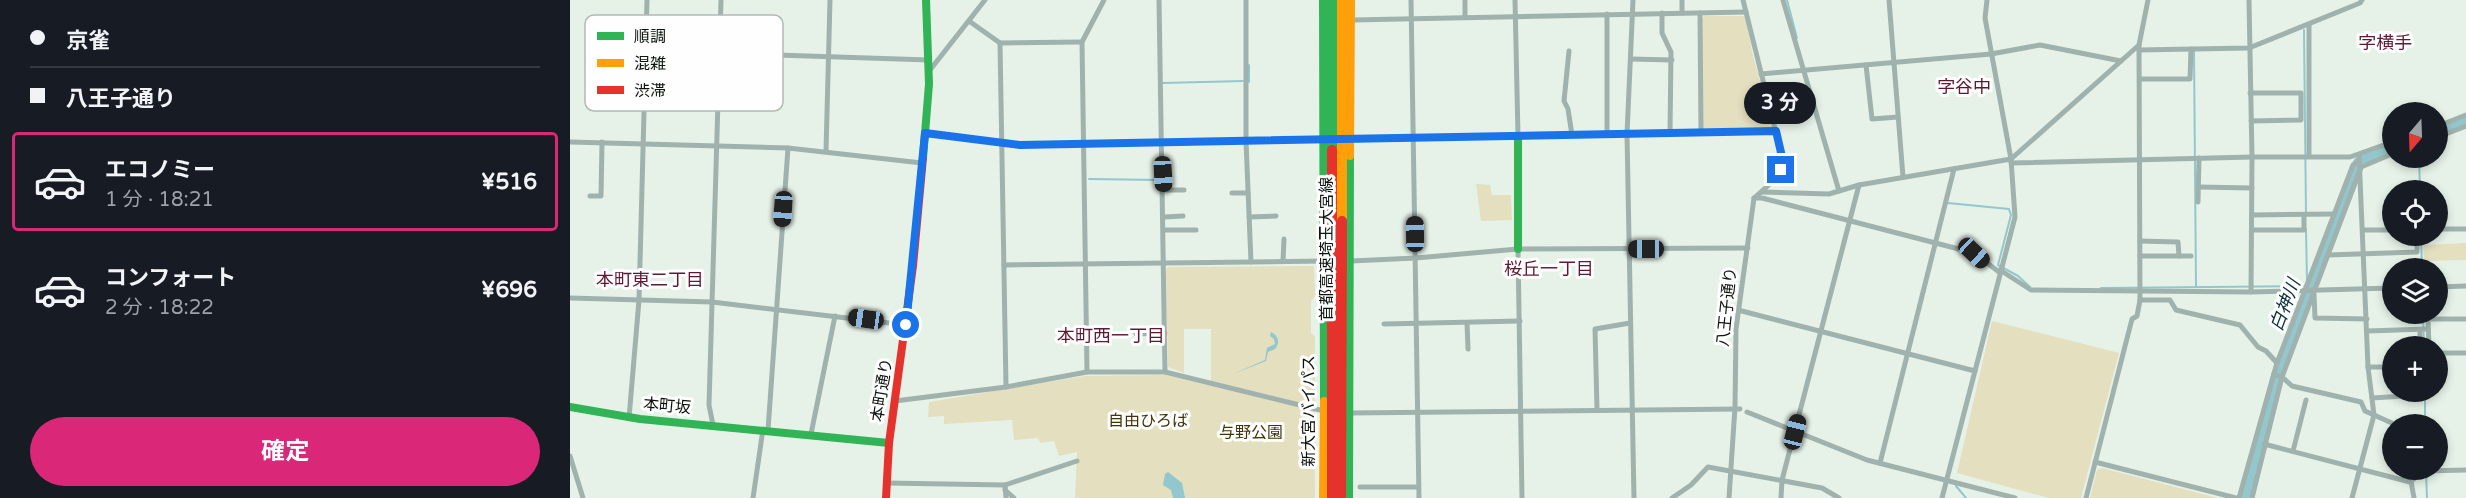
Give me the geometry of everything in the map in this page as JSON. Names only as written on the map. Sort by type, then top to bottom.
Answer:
[{"type":"main road","name":"本町通り","points":[[886,498],[889,443],[906,325],[925,133],[930,65],[926,0]]},
{"type":"main road","name":"新大宮バイパス","points":[[1323,0],[1325,261],[1323,498]]},
{"type":"main road","name":"首都高速埼玉大宮線","points":[[1332,0],[1332,498]]},
{"type":"main road","name":"首都高速埼玉大宮線","points":[[1341,498],[1342,0]]},
{"type":"main road","points":[[1349,498],[1350,0]]},
{"type":"main road","points":[[1518,136],[1518,249]]},
{"type":"main road","name":"本町坂","points":[[570,407],[629,418],[889,443]]},
{"type":"street","points":[[646,15],[647,0]]},
{"type":"street","points":[[720,15],[721,0]]},
{"type":"street","points":[[826,151],[830,0]]},
{"type":"street","points":[[783,55],[829,56],[930,65],[986,0]]},
{"type":"street","points":[[1087,372],[1082,42],[1104,0]]},
{"type":"street","points":[[1159,0],[1164,190],[1165,372]]},
{"type":"street","points":[[1246,0],[1246,141],[1251,262]]},
{"type":"street","points":[[1410,0],[1419,498]]},
{"type":"street","points":[[1465,0],[1465,17]]},
{"type":"street","points":[[1515,0],[1518,136]]},
{"type":"street","points":[[1634,0],[1627,134],[1634,498]]},
{"type":"street","points":[[1682,0],[1682,13]]},
{"type":"street","points":[[1743,0],[1783,161],[1781,170],[1774,181],[1754,198]]},
{"type":"street","points":[[1783,0],[1839,190]]},
{"type":"street","points":[[1889,0],[1903,177]]},
{"type":"street","points":[[1942,498],[1999,271],[2015,217],[2011,161],[1985,18],[1987,0]]},
{"type":"street","points":[[2086,498],[2132,319],[2137,316],[2140,300],[2139,47],[2148,0]]},
{"type":"street","points":[[2248,0],[2252,157],[2251,292]]},
{"type":"street","points":[[2011,161],[2139,47],[2248,48],[2309,25],[2360,3],[2362,0]]},
{"type":"street","points":[[1351,20],[1746,12]]},
{"type":"street","points":[[1662,13],[1662,33],[1671,52],[1672,60],[1670,134]]},
{"type":"street","points":[[1700,13],[1701,133]]},
{"type":"street","points":[[1606,135],[1607,14]]},
{"type":"street","points":[[969,21],[1000,43],[1082,42]]},
{"type":"street","points":[[2309,25],[2309,156]]},
{"type":"street","points":[[1000,43],[1006,387]]},
{"type":"street","points":[[1761,74],[1991,54],[2040,45],[2121,61]]},
{"type":"street","points":[[2140,79],[2190,80],[2190,49]]},
{"type":"street","points":[[1569,51],[1564,101],[1568,109],[1572,135]]},
{"type":"street","points":[[1631,59],[1672,60]]},
{"type":"street","points":[[1866,64],[1872,119],[1898,117]]},
{"type":"street","points":[[2250,93],[2301,93],[2301,120],[2251,121]]},
{"type":"street","points":[[629,418],[639,300],[643,111]]},
{"type":"street","points":[[713,425],[709,405],[717,111]]},
{"type":"street","points":[[2448,122],[2466,115]]},
{"type":"street","points":[[2448,133],[2466,126]]},
{"type":"street","points":[[925,133],[1020,145],[1776,131]]},
{"type":"street","points":[[570,142],[716,144],[788,148],[922,164]]},
{"type":"street","points":[[590,196],[601,196],[602,142]]},
{"type":"street","points":[[753,498],[765,430],[788,148]]},
{"type":"street","points":[[2095,462],[2237,498],[2277,363],[2353,165],[2382,148]]},
{"type":"street","points":[[1761,192],[1829,194],[1859,185],[1903,177],[2011,161],[2309,156],[2360,160],[2382,156]]},
{"type":"street","points":[[2198,202],[2199,158]]},
{"type":"street","points":[[2352,498],[2374,415],[2368,367],[2360,160]]},
{"type":"street","points":[[2252,498],[2282,377],[2328,255],[2360,160]]},
{"type":"street","points":[[1880,463],[1954,169]]},
{"type":"street","points":[[1781,498],[1782,480],[1859,185]]},
{"type":"street","points":[[2198,188],[2252,188]]},
{"type":"street","points":[[1164,190],[1184,189]]},
{"type":"street","points":[[1232,193],[1248,192]]},
{"type":"street","points":[[1754,198],[1762,198],[1974,253],[2031,290],[2251,292],[2382,288]]},
{"type":"street","name":"八王子通り","points":[[1729,498],[1738,408],[1736,344],[1738,310],[1754,198]]},
{"type":"street","points":[[2252,215],[2334,214]]},
{"type":"street","points":[[2252,230],[2304,230],[2304,215]]},
{"type":"street","points":[[1164,217],[1183,216]]},
{"type":"street","points":[[1249,217],[1276,216]]},
{"type":"street","points":[[2448,229],[2466,229]]},
{"type":"street","points":[[1164,231],[1196,230]]},
{"type":"street","points":[[2364,230],[2382,230]]},
{"type":"street","points":[[1283,261],[1284,239]]},
{"type":"street","points":[[2140,242],[2178,242],[2179,256]]},
{"type":"street","points":[[2328,255],[2417,252],[2417,246]]},
{"type":"street","points":[[1349,261],[1518,249],[1748,248]]},
{"type":"street","points":[[1518,249],[1522,498]]},
{"type":"street","points":[[2140,256],[2191,256]]},
{"type":"street","points":[[1004,266],[1325,261]]},
{"type":"street","points":[[2448,287],[2466,286]]},
{"type":"street","points":[[2314,290],[2315,318],[2367,319]]},
{"type":"street","points":[[570,298],[712,302],[906,325]]},
{"type":"street","points":[[2140,300],[2170,300],[2176,310],[2240,325],[2258,347],[2266,351],[2277,363]]},
{"type":"street","points":[[1738,310],[1975,371]]},
{"type":"street","points":[[811,434],[835,316]]},
{"type":"street","points":[[2428,336],[2427,319],[2466,319]]},
{"type":"street","points":[[1384,324],[1520,321]]},
{"type":"street","points":[[1467,323],[1468,349]]},
{"type":"street","points":[[1597,409],[1595,329],[1630,323]]},
{"type":"street","points":[[2367,331],[2428,329]]},
{"type":"street","points":[[2420,330],[2420,336]]},
{"type":"street","points":[[1136,334],[1165,333]]},
{"type":"street","points":[[2448,353],[2466,353]]},
{"type":"street","points":[[2368,367],[2382,367]]},
{"type":"street","points":[[895,401],[1006,387],[1087,372],[1165,372],[1324,411]]},
{"type":"street","points":[[2274,374],[2282,377],[2292,386],[2361,402],[2365,411],[2382,419]]},
{"type":"street","points":[[2372,398],[2382,397]]},
{"type":"street","points":[[2293,451],[2306,400]]},
{"type":"street","points":[[1349,413],[1738,408]]},
{"type":"street","points":[[1747,412],[1880,463],[2015,498]]},
{"type":"street","points":[[2264,444],[2410,482]]},
{"type":"street","points":[[570,456],[583,498]]},
{"type":"street","points":[[886,483],[1005,487],[1077,461]]},
{"type":"street","points":[[1672,498],[1691,485],[1708,467],[1822,488],[1839,498]]},
{"type":"street","points":[[2410,482],[2424,471],[2466,470]]},
{"type":"street","points":[[570,481],[577,482]]},
{"type":"street","points":[[2410,482],[2414,498]]},
{"type":"street","points":[[1005,487],[1006,498]]},
{"type":"street","points":[[1005,487],[1014,498]]},
{"type":"street","points":[[1360,488],[1418,487]]},
{"type":"green space","points":[[1704,16],[1746,16],[1752,52],[1772,130],[1703,130],[1701,19]]},
{"type":"green space","points":[[1476,184],[1490,185],[1492,195],[1511,195],[1512,220],[1481,221]]},
{"type":"green space","points":[[2466,243],[2466,260],[2424,258],[2423,246],[2448,246],[2448,244]]},
{"type":"green space","name":"与野公園","points":[[1314,266],[1315,296],[1311,301],[1311,333],[1315,336],[1315,498],[1075,498],[1077,452],[1059,456],[1054,441],[1041,443],[1037,438],[1014,440],[1012,420],[944,424],[944,416],[928,417],[929,402],[1084,376],[1166,375],[1207,385],[1211,379],[1211,329],[1184,329],[1184,373],[1168,367],[1166,269],[1169,267]]},
{"type":"green space","points":[[1992,321],[2119,353],[2081,498],[2049,498],[1957,473]]},
{"type":"green space","points":[[2102,468],[2218,498],[2090,498],[2097,470]]},
{"type":"water","points":[[1271,332],[1276,336],[1278,342],[1275,349],[1268,352],[1266,361],[1233,374],[1265,360],[1267,348],[1275,344],[1274,339],[1270,336]]},
{"type":"water","points":[[1168,472],[1182,483],[1185,498],[1173,498],[1171,490],[1163,485],[1165,474]]},
{"type":"waterway","points":[[1787,0],[1797,38]]},
{"type":"waterway","points":[[2304,30],[2306,215]]},
{"type":"waterway","points":[[2194,51],[2196,287]]},
{"type":"waterway","points":[[1249,65],[1249,82]]},
{"type":"waterway","points":[[1163,83],[1243,81]]},
{"type":"waterway","name":"白神川","points":[[2448,126],[2466,120]]},
{"type":"waterway","name":"白神川","points":[[2245,498],[2277,376],[2359,163],[2382,152]]},
{"type":"waterway","points":[[2419,168],[2420,180]]},
{"type":"waterway","points":[[1089,179],[1160,180]]},
{"type":"waterway","points":[[1948,203],[2009,209],[2011,215],[1998,265],[2018,276],[2030,287]]},
{"type":"waterway","points":[[2306,229],[2307,281]]},
{"type":"waterway","points":[[2421,246],[2422,258]]},
{"type":"waterway","points":[[2101,288],[2311,286]]},
{"type":"waterway","points":[[2423,324],[2424,336]]},
{"type":"waterway","points":[[2425,402],[2425,414]]},
{"type":"waterway","points":[[2426,480],[2427,498]]},
{"type":"waterway","points":[[1956,486],[1966,498]]},
{"type":"traffic: fast","points":[[923,158],[929,84],[926,0]]},
{"type":"traffic: fast","points":[[1323,0],[1324,401]]},
{"type":"traffic: fast","points":[[1332,0],[1332,150]]},
{"type":"traffic: fast","points":[[1518,136],[1518,249]]},
{"type":"traffic: fast","points":[[1349,498],[1350,156]]},
{"type":"traffic: fast","points":[[570,407],[640,419],[889,443]]},
{"type":"traffic: slow","points":[[1342,0],[1342,221]]},
{"type":"traffic: slow","points":[[1350,156],[1351,0]]},
{"type":"traffic: slow","points":[[1323,498],[1324,401]]},
{"type":"traffic: jam","points":[[1332,150],[1332,498]]},
{"type":"traffic: jam","points":[[886,498],[889,443],[913,266],[923,158]]},
{"type":"traffic: jam","points":[[1341,498],[1342,221]]},
{"type":"district","name":"字横手","points":[[2385,43]]},
{"type":"district","name":"字谷中","points":[[1964,87]]},
{"type":"district","name":"桜丘一丁目","points":[[1549,269]]},
{"type":"district","name":"本町東二丁目","points":[[650,280]]},
{"type":"district","name":"本町西一丁目","points":[[1111,336]]},
{"type":"route","points":[[906,325],[925,133],[1020,145],[1776,131],[1783,161],[1781,170]]},
{"type":"park label","name":"自由ひろば","points":[[1148,421]]}]
